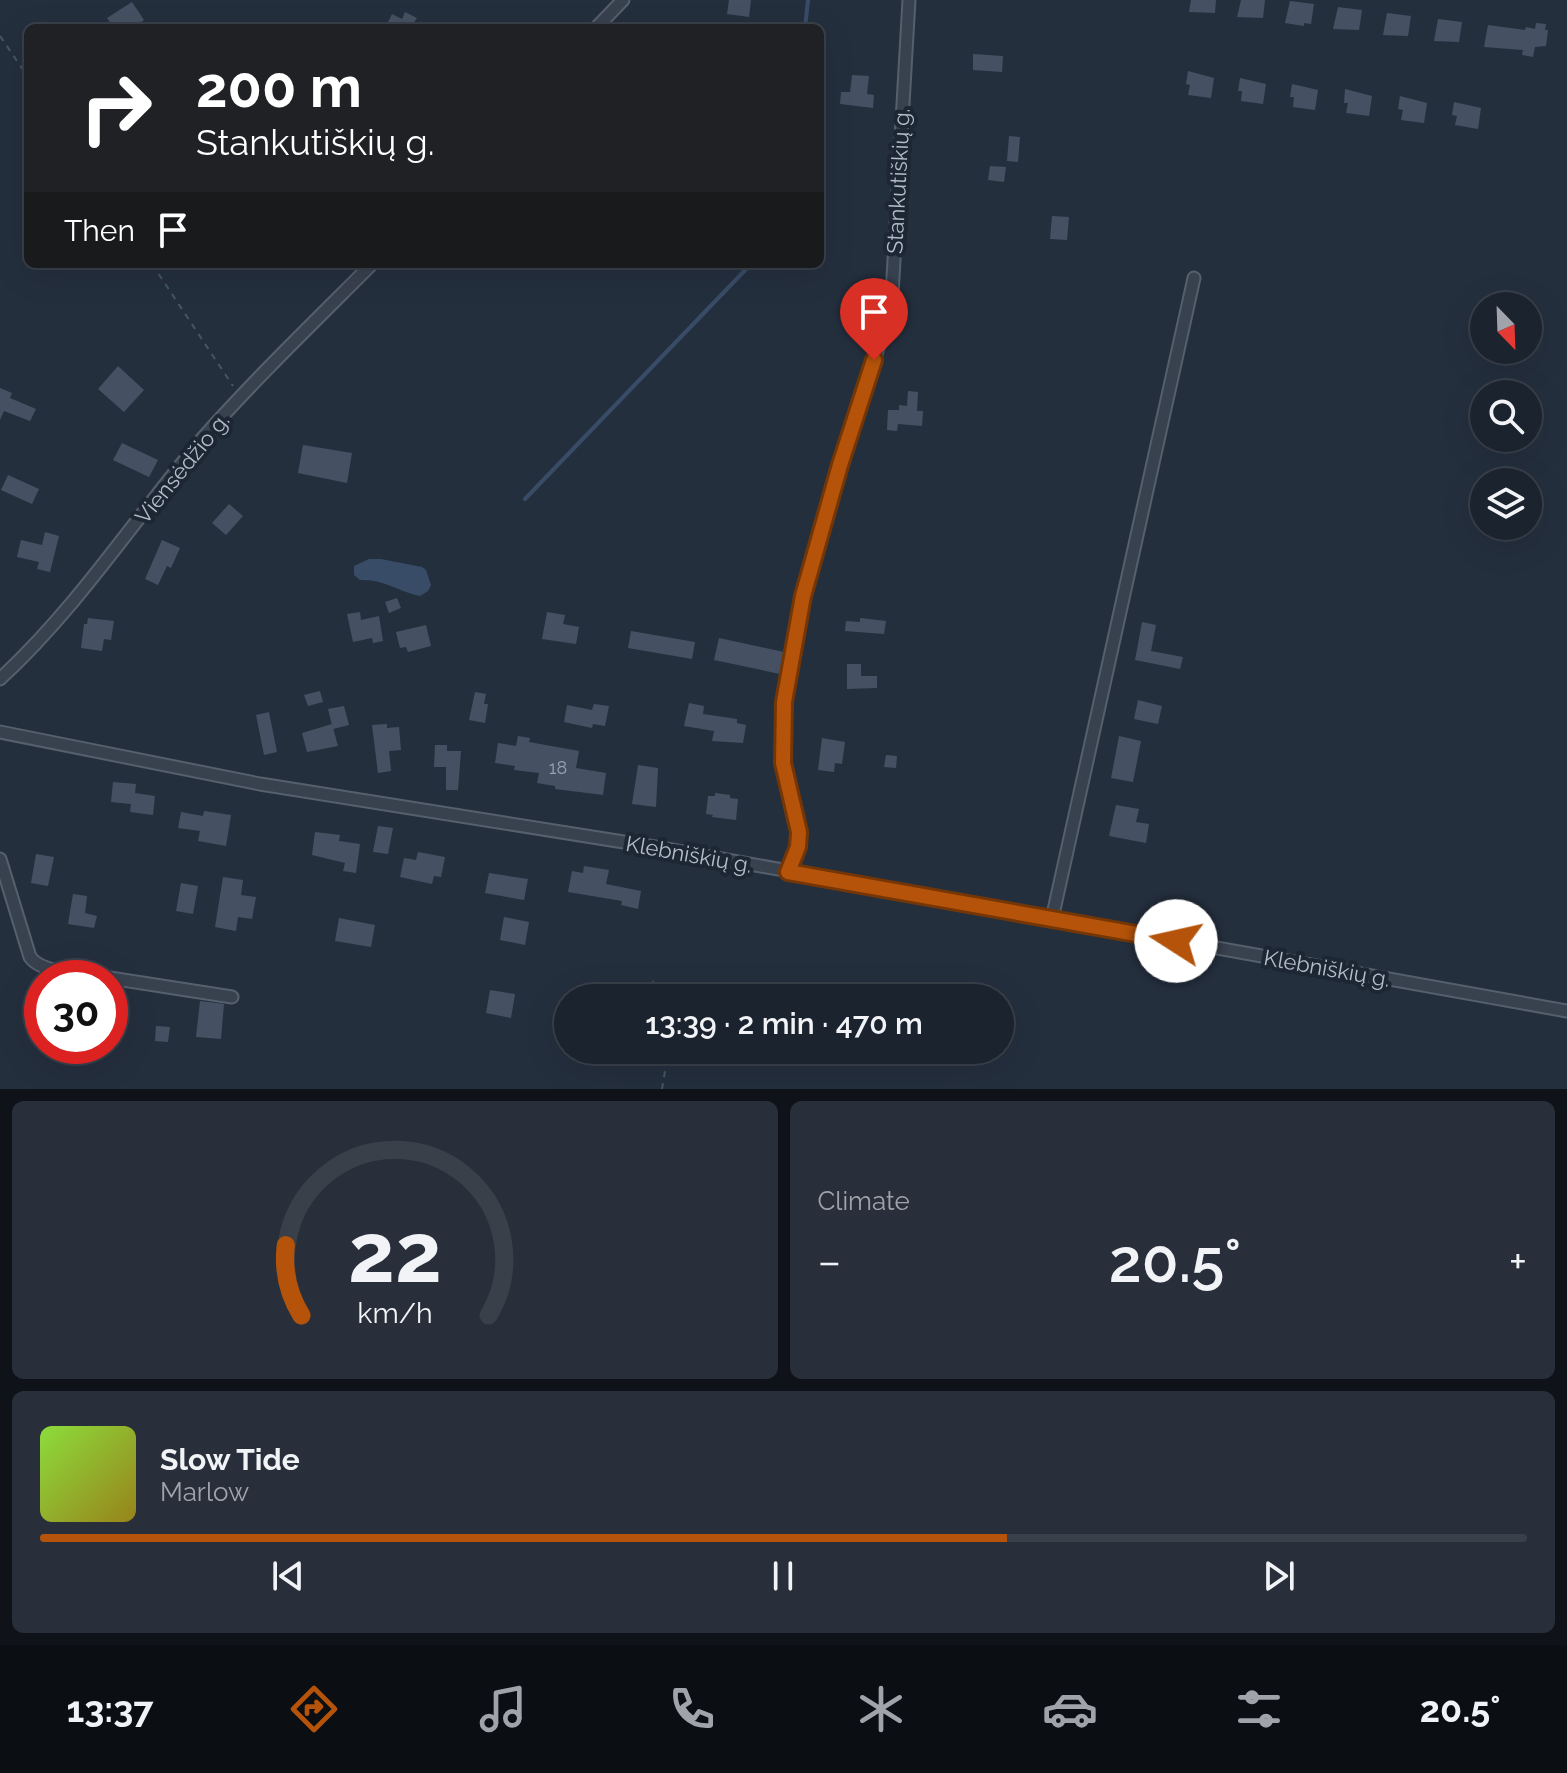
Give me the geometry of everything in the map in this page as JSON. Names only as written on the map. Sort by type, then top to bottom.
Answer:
[{"type":"street","points":[[600,24],[623,0]]},
{"type":"street","name":"Stankutiškių g.","points":[[788,872],[798,847],[799,832],[783,763],[784,702],[803,596],[892,295],[909,0]]},
{"type":"street","name":"Viensėdžio g.","points":[[0,679],[89,584],[200,442],[240,397],[368,268]]},
{"type":"street","points":[[1052,919],[1194,278]]},
{"type":"street","name":"Klebniškių g.","points":[[0,732],[260,784],[625,842],[1567,1011]]},
{"type":"street","points":[[0,859],[33,960]]},
{"type":"street","points":[[128,981],[232,997]]},
{"type":"path","points":[[0,36],[24,71]]},
{"type":"path","points":[[155,268],[240,397]]},
{"type":"path","points":[[662,1089],[664,1064]]},
{"type":"water","points":[[369,559],[422,567],[431,585],[420,596],[376,581],[360,580],[354,575],[354,566]]},
{"type":"building","points":[[729,0],[751,0],[749,17],[727,14]]},
{"type":"building","points":[[1191,0],[1216,0],[1215,13],[1189,12]]},
{"type":"building","points":[[1241,0],[1265,0],[1263,18],[1237,17]]},
{"type":"building","points":[[1290,1],[1314,4],[1311,24],[1285,23]]},
{"type":"building","points":[[132,2],[144,20],[138,24],[111,24],[107,18]]},
{"type":"building","points":[[1338,7],[1362,10],[1359,30],[1333,29]]},
{"type":"building","points":[[405,12],[417,18],[413,24],[387,24],[392,14],[402,19]]},
{"type":"building","points":[[1387,13],[1411,16],[1408,36],[1383,35]]},
{"type":"building","points":[[1438,19],[1462,22],[1459,42],[1434,41]]},
{"type":"building","points":[[1536,23],[1546,24],[1545,30],[1548,30],[1546,46],[1535,47],[1533,57],[1522,55],[1523,50],[1484,47],[1488,25],[1525,30],[1526,27],[1535,29]]},
{"type":"building","points":[[973,54],[1003,56],[1002,72],[973,70]]},
{"type":"building","points":[[1188,71],[1214,78],[1211,98],[1188,95]]},
{"type":"building","points":[[852,75],[869,76],[867,94],[874,95],[873,108],[840,104],[841,92],[850,92]]},
{"type":"building","points":[[1240,78],[1266,84],[1263,104],[1241,101],[1242,91],[1238,91]]},
{"type":"building","points":[[1292,84],[1318,90],[1315,110],[1293,107],[1294,97],[1290,97]]},
{"type":"building","points":[[1345,89],[1372,96],[1369,116],[1346,113],[1348,103],[1344,103]]},
{"type":"building","points":[[1400,96],[1427,103],[1424,123],[1401,120],[1403,110],[1398,109]]},
{"type":"building","points":[[1454,102],[1481,108],[1478,129],[1455,125],[1457,116],[1452,115]]},
{"type":"building","points":[[1009,136],[1020,137],[1018,162],[1007,161]]},
{"type":"building","points":[[990,166],[1006,167],[1004,182],[988,180]]},
{"type":"building","points":[[1052,216],[1069,217],[1067,240],[1050,239]]},
{"type":"building","points":[[118,366],[144,390],[124,412],[98,389]]},
{"type":"building","points":[[0,388],[12,393],[10,398],[36,409],[30,421],[4,411],[0,420]]},
{"type":"building","points":[[908,391],[918,392],[917,411],[923,411],[922,426],[898,424],[897,431],[887,430],[888,410],[899,410],[899,405],[907,406]]},
{"type":"building","points":[[122,443],[158,460],[149,477],[113,460]]},
{"type":"building","points":[[303,445],[352,453],[347,483],[298,473]]},
{"type":"building","points":[[8,475],[39,489],[32,504],[1,490]]},
{"type":"building","points":[[229,504],[243,516],[226,535],[212,523]]},
{"type":"building","points":[[45,532],[59,536],[50,572],[37,569],[39,562],[17,557],[21,540],[42,545]]},
{"type":"building","points":[[162,540],[180,548],[171,568],[167,566],[158,585],[145,579]]},
{"type":"building","points":[[397,598],[401,608],[389,613],[385,602]]},
{"type":"building","points":[[360,612],[361,620],[379,616],[383,641],[373,643],[372,638],[353,642],[347,614]]},
{"type":"building","points":[[547,612],[565,615],[563,624],[579,627],[576,644],[542,639]]},
{"type":"building","points":[[88,618],[114,621],[111,640],[104,639],[102,651],[81,648],[84,624],[87,624]]},
{"type":"building","points":[[860,618],[886,621],[884,634],[845,631],[846,621],[860,622]]},
{"type":"building","points":[[1142,622],[1156,625],[1151,651],[1183,657],[1180,669],[1135,660]]},
{"type":"building","points":[[426,625],[431,646],[408,652],[406,647],[400,648],[396,632]]},
{"type":"building","points":[[631,631],[695,642],[692,659],[628,648]]},
{"type":"building","points":[[719,638],[784,652],[780,674],[714,660]]},
{"type":"building","points":[[847,664],[861,664],[861,676],[877,676],[877,688],[847,689]]},
{"type":"building","points":[[320,691],[323,702],[308,706],[304,695]]},
{"type":"building","points":[[475,692],[486,694],[485,723],[469,720]]},
{"type":"building","points":[[1138,700],[1162,706],[1158,724],[1134,719]]},
{"type":"building","points":[[689,703],[704,706],[703,714],[737,719],[737,723],[746,725],[743,743],[712,741],[714,731],[684,726]]},
{"type":"building","points":[[594,704],[609,706],[605,726],[593,724],[592,728],[564,722],[567,705],[592,710]]},
{"type":"building","points":[[344,706],[349,725],[333,729],[328,709]]},
{"type":"building","points":[[269,712],[277,752],[264,755],[256,715]]},
{"type":"building","points":[[332,724],[338,746],[307,752],[302,733]]},
{"type":"building","points":[[387,724],[387,728],[399,727],[401,750],[389,751],[391,771],[378,773],[372,725]]},
{"type":"building","points":[[518,736],[530,738],[529,742],[579,751],[576,768],[606,773],[603,795],[555,789],[555,786],[537,783],[539,773],[514,770],[515,766],[495,763],[498,743],[516,746]]},
{"type":"building","points":[[1119,736],[1141,741],[1133,782],[1111,778]]},
{"type":"building","points":[[822,738],[845,742],[842,764],[835,763],[834,772],[818,770]]},
{"type":"building","points":[[435,745],[447,745],[447,751],[461,751],[458,790],[446,790],[446,767],[434,767]]},
{"type":"building","points":[[886,755],[897,756],[896,768],[884,767]]},
{"type":"building","points":[[638,765],[658,768],[656,807],[632,804]]},
{"type":"building","points":[[113,782],[136,784],[135,793],[155,796],[153,815],[130,812],[131,804],[111,802]]},
{"type":"building","points":[[715,793],[738,799],[736,820],[706,814],[708,796],[715,796]]},
{"type":"building","points":[[1116,805],[1139,809],[1136,822],[1149,824],[1146,843],[1109,836]]},
{"type":"building","points":[[204,811],[231,815],[226,846],[198,841],[200,831],[178,828],[181,812],[203,816]]},
{"type":"building","points":[[378,826],[393,828],[388,854],[373,852]]},
{"type":"building","points":[[315,832],[340,835],[339,841],[360,844],[356,873],[343,871],[345,863],[312,855]]},
{"type":"building","points":[[418,852],[445,857],[441,877],[434,876],[432,884],[400,877],[404,858],[416,860]]},
{"type":"building","points":[[36,854],[54,857],[48,886],[31,883]]},
{"type":"building","points":[[584,866],[609,870],[606,884],[641,891],[638,909],[621,905],[622,901],[568,892],[572,871],[583,873]]},
{"type":"building","points":[[489,873],[528,879],[524,900],[485,893]]},
{"type":"building","points":[[223,877],[243,880],[241,895],[256,897],[252,919],[238,917],[236,931],[215,927]]},
{"type":"building","points":[[181,883],[198,886],[193,914],[176,911]]},
{"type":"building","points":[[73,894],[87,896],[85,913],[97,916],[94,928],[68,924]]},
{"type":"building","points":[[504,917],[529,922],[525,945],[500,940]]},
{"type":"building","points":[[339,918],[375,925],[371,947],[335,941]]},
{"type":"building","points":[[490,990],[515,994],[511,1018],[486,1013]]},
{"type":"building","points":[[200,1001],[224,1004],[221,1039],[196,1037]]},
{"type":"building","points":[[156,1026],[170,1027],[168,1042],[155,1041]]},
{"type":"waterway","points":[[805,24],[808,0]]},
{"type":"waterway","points":[[525,499],[747,268]]},
{"type":"route","points":[[874,360],[857,408],[803,596],[784,702],[783,763],[799,832],[798,847],[788,872],[1176,941]]}]
